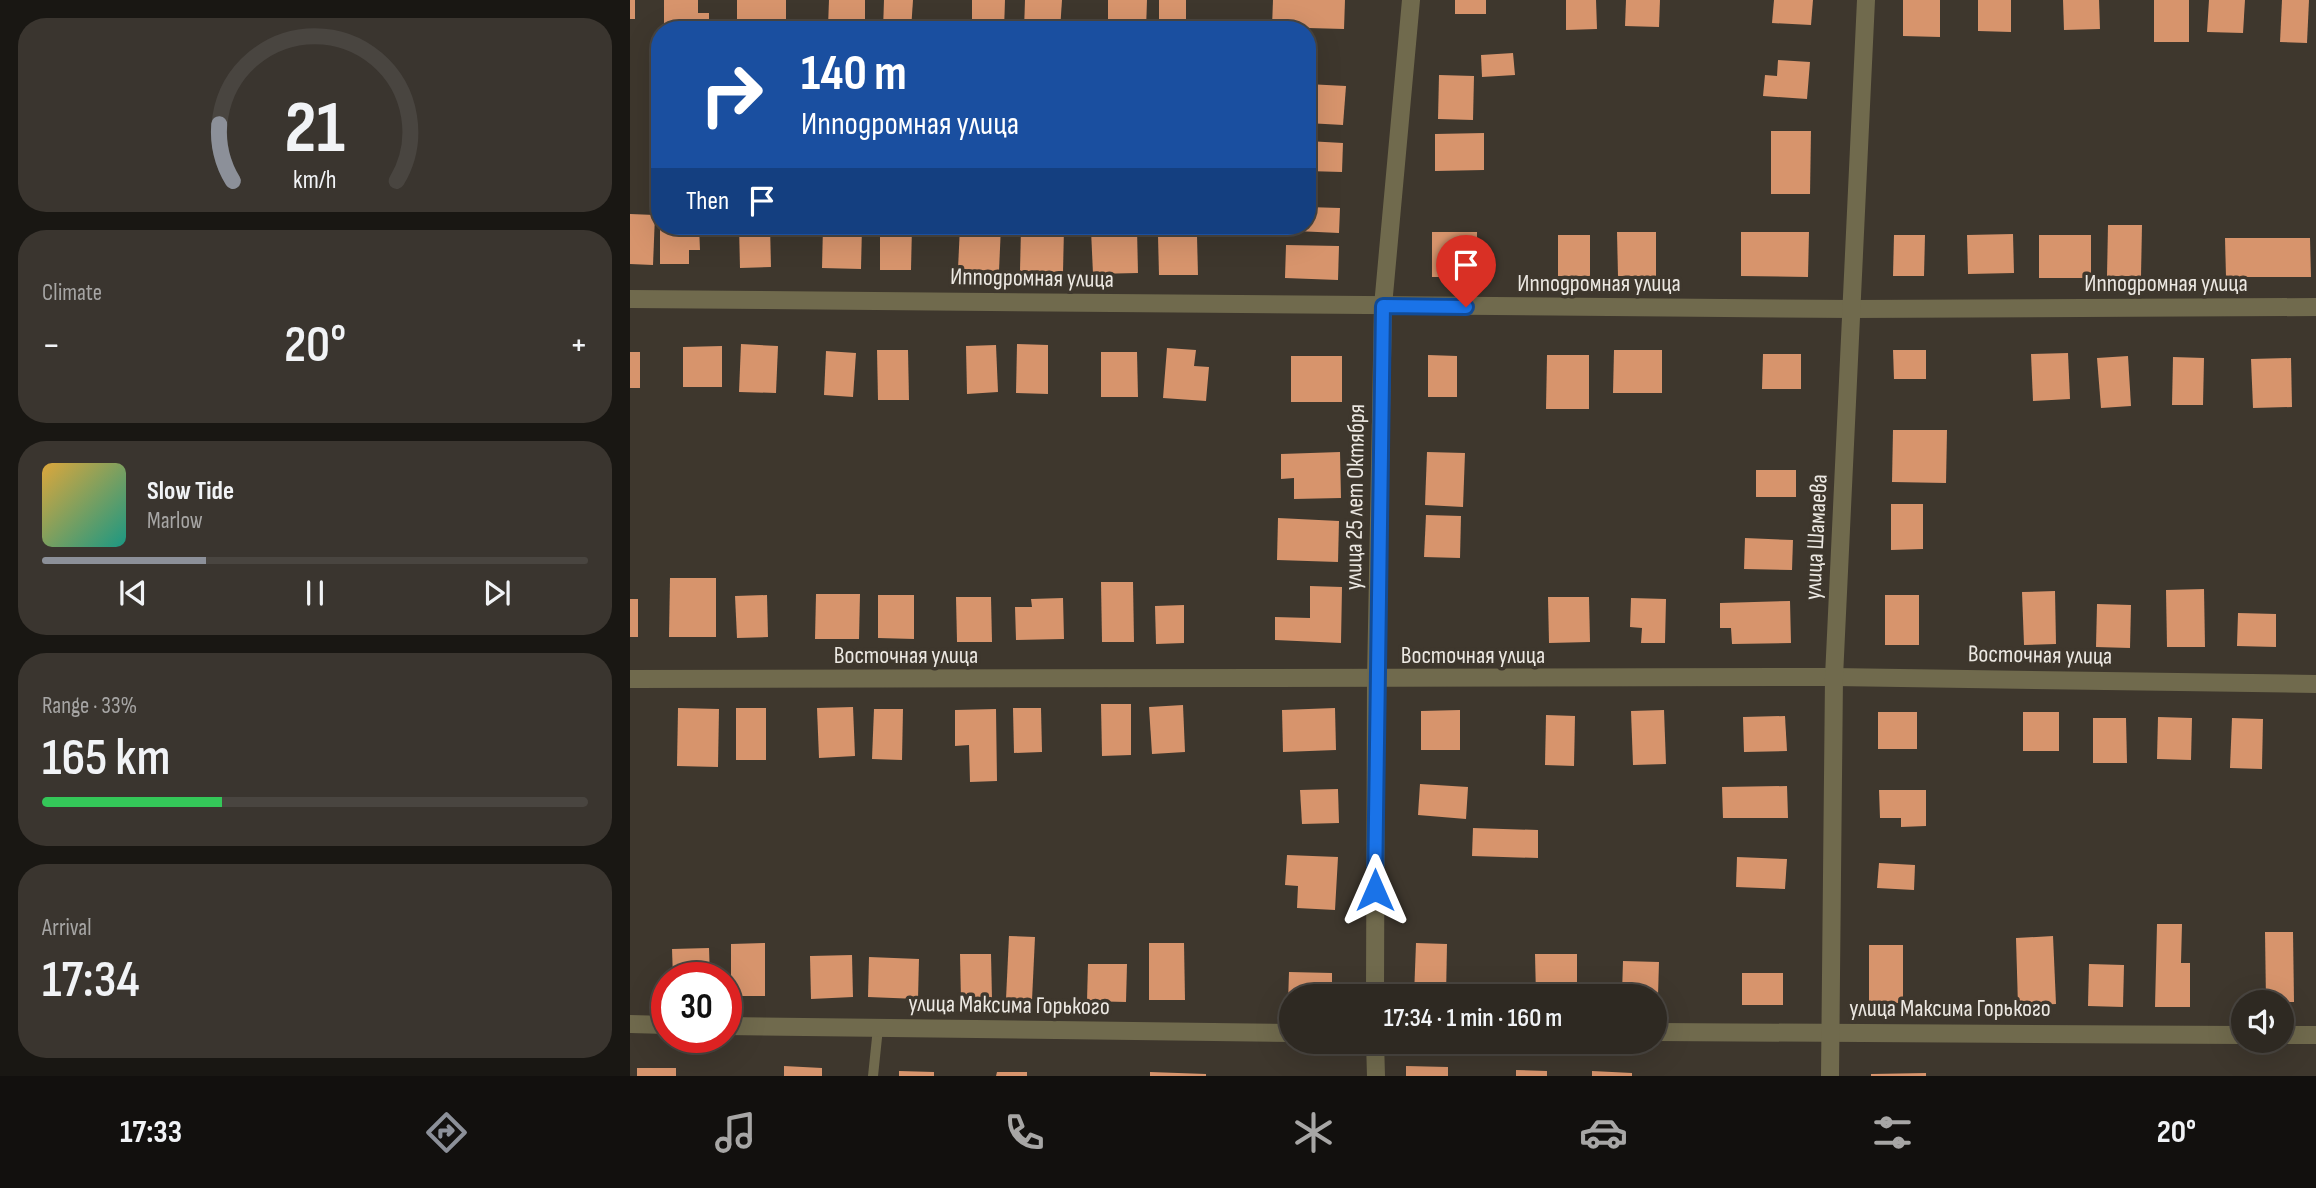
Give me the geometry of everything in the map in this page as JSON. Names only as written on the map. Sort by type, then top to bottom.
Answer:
[{"type":"street","name":"улица 25 лет Октября","points":[[1375,984],[1376,680],[1383,306],[1411,0]]},
{"type":"street","name":"улица Шамаева","points":[[1830,1076],[1833,677],[1866,0]]},
{"type":"street","name":"Ипподромная улица","points":[[630,299],[1852,309],[2316,307]]},
{"type":"street","name":"Восточная улица","points":[[630,679],[1376,680],[1833,677],[2316,684]]},
{"type":"street","points":[[630,1024],[651,1025]]},
{"type":"street","name":"улица Максима Горького","points":[[742,1026],[1279,1033]]},
{"type":"street","name":"улица Максима Горького","points":[[1667,1032],[2231,1035]]},
{"type":"street","points":[[2294,1035],[2316,1035]]},
{"type":"street","points":[[1375,1054],[1376,1076]]},
{"type":"lane","points":[[873,1076],[878,1028]]},
{"type":"building","points":[[630,0],[635,0],[635,19],[630,19]]},
{"type":"building","points":[[664,0],[698,0],[698,13],[709,13],[709,21],[664,21]]},
{"type":"building","points":[[737,0],[786,0],[786,21],[737,21]]},
{"type":"building","points":[[829,0],[865,0],[865,21],[828,21]]},
{"type":"building","points":[[884,0],[913,0],[912,21],[883,21]]},
{"type":"building","points":[[972,0],[1005,0],[1004,21],[972,21]]},
{"type":"building","points":[[1025,0],[1062,0],[1061,21],[1024,21]]},
{"type":"building","points":[[1108,0],[1147,0],[1146,21],[1108,21]]},
{"type":"building","points":[[1159,0],[1186,0],[1186,21],[1159,21]]},
{"type":"building","points":[[1273,0],[1345,0],[1344,29],[1316,28],[1316,21],[1272,21]]},
{"type":"building","points":[[1455,0],[1486,0],[1486,14],[1455,14]]},
{"type":"building","points":[[1566,0],[1596,0],[1597,29],[1566,30]]},
{"type":"building","points":[[1626,0],[1660,0],[1659,27],[1625,26]]},
{"type":"building","points":[[1774,0],[1813,0],[1811,25],[1772,23]]},
{"type":"building","points":[[1903,0],[1940,0],[1940,37],[1903,36]]},
{"type":"building","points":[[1978,0],[2011,0],[2011,32],[1978,31]]},
{"type":"building","points":[[2063,0],[2099,0],[2100,29],[2064,30]]},
{"type":"building","points":[[2154,0],[2189,0],[2189,42],[2154,42]]},
{"type":"building","points":[[2209,0],[2245,0],[2243,33],[2207,32]]},
{"type":"building","points":[[2282,0],[2309,0],[2307,43],[2280,42]]},
{"type":"building","points":[[1513,53],[1515,75],[1482,77],[1481,55]]},
{"type":"building","points":[[1778,60],[1810,62],[1807,99],[1763,96],[1765,75],[1777,76]]},
{"type":"building","points":[[1439,75],[1474,76],[1473,120],[1438,119]]},
{"type":"building","points":[[1316,84],[1346,86],[1343,125],[1316,124]]},
{"type":"building","points":[[1771,131],[1811,131],[1810,194],[1771,194]]},
{"type":"building","points":[[1484,133],[1484,170],[1435,171],[1435,134]]},
{"type":"building","points":[[1316,142],[1343,143],[1342,172],[1316,171]]},
{"type":"building","points":[[1316,207],[1340,208],[1339,233],[1316,232]]},
{"type":"building","points":[[630,214],[651,215],[651,235],[654,235],[653,265],[630,264]]},
{"type":"building","points":[[2108,225],[2142,225],[2141,276],[2107,276]]},
{"type":"building","points":[[1432,232],[1477,232],[1477,277],[1432,277]]},
{"type":"building","points":[[1617,232],[1656,232],[1656,276],[1618,276]]},
{"type":"building","points":[[1741,232],[1809,232],[1808,277],[1741,276]]},
{"type":"building","points":[[2013,234],[2014,273],[1968,274],[1967,235]]},
{"type":"building","points":[[660,235],[699,235],[700,250],[689,250],[689,264],[660,264]]},
{"type":"building","points":[[739,235],[770,235],[771,267],[740,268]]},
{"type":"building","points":[[823,235],[862,235],[861,269],[822,268]]},
{"type":"building","points":[[880,235],[912,235],[911,270],[880,270]]},
{"type":"building","points":[[960,235],[1001,235],[999,271],[958,269]]},
{"type":"building","points":[[1021,235],[1064,235],[1063,272],[1020,271]]},
{"type":"building","points":[[1091,235],[1137,235],[1138,273],[1093,274]]},
{"type":"building","points":[[1558,235],[1590,235],[1590,276],[1558,276]]},
{"type":"building","points":[[1894,235],[1925,235],[1924,276],[1893,276]]},
{"type":"building","points":[[2039,235],[2091,235],[2091,278],[2039,278]]},
{"type":"building","points":[[1158,236],[1197,236],[1198,275],[1159,275]]},
{"type":"building","points":[[2225,238],[2310,238],[2311,277],[2226,277]]},
{"type":"building","points":[[1286,245],[1339,246],[1338,280],[1285,278]]},
{"type":"building","points":[[741,344],[778,346],[776,393],[739,392]]},
{"type":"building","points":[[1017,344],[1048,345],[1048,394],[1016,393]]},
{"type":"building","points":[[996,345],[998,392],[967,394],[966,346]]},
{"type":"building","points":[[722,346],[722,387],[683,387],[683,347]]},
{"type":"building","points":[[1167,348],[1196,350],[1194,366],[1209,367],[1206,401],[1163,398]]},
{"type":"building","points":[[877,350],[908,350],[909,400],[878,400]]},
{"type":"building","points":[[1614,350],[1662,350],[1662,393],[1613,393]]},
{"type":"building","points":[[1893,350],[1926,350],[1926,379],[1894,379]]},
{"type":"building","points":[[826,351],[856,353],[853,397],[824,395]]},
{"type":"building","points":[[630,352],[640,352],[640,388],[630,388]]},
{"type":"building","points":[[1101,352],[1137,352],[1138,397],[1101,397]]},
{"type":"building","points":[[2068,353],[2070,399],[2033,401],[2031,354]]},
{"type":"building","points":[[1763,354],[1801,354],[1801,389],[1762,389]]},
{"type":"building","points":[[1428,355],[1457,356],[1457,397],[1428,397]]},
{"type":"building","points":[[1547,355],[1589,355],[1589,409],[1546,409]]},
{"type":"building","points":[[1291,356],[1342,356],[1342,402],[1291,402]]},
{"type":"building","points":[[2128,356],[2131,406],[2101,408],[2097,358]]},
{"type":"building","points":[[2173,357],[2204,358],[2203,405],[2172,405]]},
{"type":"building","points":[[2291,358],[2292,407],[2253,408],[2251,359]]},
{"type":"building","points":[[1893,430],[1947,430],[1946,483],[1892,482]]},
{"type":"building","points":[[1340,452],[1341,498],[1294,499],[1294,478],[1281,479],[1281,454]]},
{"type":"building","points":[[1427,452],[1465,453],[1463,507],[1425,505]]},
{"type":"building","points":[[1756,470],[1796,470],[1796,497],[1756,497]]},
{"type":"building","points":[[1891,504],[1923,504],[1923,549],[1891,550]]},
{"type":"building","points":[[1426,515],[1461,516],[1460,558],[1424,557]]},
{"type":"building","points":[[1278,518],[1339,521],[1338,562],[1277,560]]},
{"type":"building","points":[[1745,538],[1793,540],[1792,570],[1744,569]]},
{"type":"building","points":[[670,578],[716,578],[716,637],[669,637]]},
{"type":"building","points":[[1101,582],[1133,582],[1134,642],[1102,642]]},
{"type":"building","points":[[1310,586],[1342,587],[1341,643],[1275,640],[1275,617],[1310,618]]},
{"type":"building","points":[[2204,589],[2205,647],[2167,647],[2166,590]]},
{"type":"building","points":[[2055,591],[2056,644],[2024,645],[2022,592]]},
{"type":"building","points":[[816,594],[860,594],[859,639],[815,639]]},
{"type":"building","points":[[767,595],[768,637],[737,638],[735,596]]},
{"type":"building","points":[[878,595],[914,595],[914,639],[878,638]]},
{"type":"building","points":[[1885,595],[1919,595],[1919,645],[1885,645]]},
{"type":"building","points":[[956,597],[991,597],[992,642],[957,642]]},
{"type":"building","points":[[1548,597],[1589,597],[1590,642],[1549,643]]},
{"type":"building","points":[[1063,598],[1064,639],[1016,640],[1015,607],[1032,607],[1031,599]]},
{"type":"building","points":[[1631,598],[1666,599],[1665,643],[1641,643],[1642,628],[1630,627]]},
{"type":"building","points":[[630,599],[638,599],[638,637],[630,637]]},
{"type":"building","points":[[1790,601],[1791,643],[1732,644],[1731,628],[1720,628],[1720,603]]},
{"type":"building","points":[[2097,604],[2131,605],[2130,648],[2096,647]]},
{"type":"building","points":[[1184,605],[1184,643],[1156,644],[1155,606]]},
{"type":"building","points":[[2238,613],[2276,614],[2276,647],[2237,646]]},
{"type":"building","points":[[1101,704],[1131,704],[1131,755],[1102,756]]},
{"type":"building","points":[[1183,705],[1185,752],[1152,754],[1149,707]]},
{"type":"building","points":[[853,707],[855,756],[819,758],[817,708]]},
{"type":"building","points":[[678,708],[719,709],[718,767],[677,766]]},
{"type":"building","points":[[736,708],[766,708],[766,760],[736,760]]},
{"type":"building","points":[[1013,708],[1041,708],[1042,752],[1014,753]]},
{"type":"building","points":[[1335,708],[1336,750],[1283,752],[1282,710]]},
{"type":"building","points":[[874,709],[903,709],[902,760],[872,759]]},
{"type":"building","points":[[996,709],[997,781],[970,782],[969,745],[955,746],[955,710]]},
{"type":"building","points":[[1460,710],[1460,750],[1421,750],[1421,711]]},
{"type":"building","points":[[1664,710],[1666,764],[1633,765],[1631,711]]},
{"type":"building","points":[[1878,712],[1917,712],[1917,749],[1878,749]]},
{"type":"building","points":[[2023,712],[2059,712],[2059,751],[2023,751]]},
{"type":"building","points":[[1546,715],[1575,716],[1574,766],[1545,765]]},
{"type":"building","points":[[1785,716],[1787,751],[1744,752],[1743,717]]},
{"type":"building","points":[[2158,717],[2192,718],[2191,760],[2157,759]]},
{"type":"building","points":[[2093,718],[2126,718],[2127,763],[2093,763]]},
{"type":"building","points":[[2232,718],[2263,719],[2262,769],[2230,768]]},
{"type":"building","points":[[1420,784],[1468,787],[1466,819],[1418,815]]},
{"type":"building","points":[[1787,786],[1788,818],[1723,818],[1722,787]]},
{"type":"building","points":[[1338,789],[1339,823],[1302,824],[1300,790]]},
{"type":"building","points":[[1879,790],[1926,790],[1926,826],[1901,827],[1901,818],[1880,818]]},
{"type":"building","points":[[1473,828],[1538,830],[1538,858],[1472,856]]},
{"type":"building","points":[[1287,855],[1338,857],[1335,910],[1297,908],[1298,886],[1285,885]]},
{"type":"building","points":[[1737,857],[1787,859],[1785,889],[1736,887]]},
{"type":"building","points":[[1879,863],[1915,865],[1914,890],[1877,888]]},
{"type":"building","points":[[2157,924],[2182,924],[2181,963],[2190,963],[2190,1007],[2155,1007]]},
{"type":"building","points":[[2265,932],[2293,932],[2294,990],[2266,990]]},
{"type":"building","points":[[1009,936],[1035,937],[1032,1000],[1006,999]]},
{"type":"building","points":[[2053,936],[2056,1004],[2018,1006],[2016,938]]},
{"type":"building","points":[[765,943],[765,996],[742,996],[742,962],[731,962],[731,944]]},
{"type":"building","points":[[1149,943],[1184,943],[1185,1000],[1149,1000]]},
{"type":"building","points":[[1416,943],[1447,944],[1446,984],[1414,984]]},
{"type":"building","points":[[1869,945],[1903,945],[1903,1003],[1869,1003]]},
{"type":"building","points":[[709,948],[709,962],[672,962],[672,949]]},
{"type":"building","points":[[960,954],[991,954],[992,999],[961,1000]]},
{"type":"building","points":[[1535,954],[1577,954],[1577,984],[1536,984]]},
{"type":"building","points":[[852,955],[853,997],[811,999],[810,956]]},
{"type":"building","points":[[869,957],[919,959],[918,999],[868,997]]},
{"type":"building","points":[[1623,961],[1659,962],[1658,984],[1622,984]]},
{"type":"building","points":[[1088,964],[1127,964],[1126,1002],[1087,1001]]},
{"type":"building","points":[[2089,964],[2124,965],[2123,1007],[2088,1006]]},
{"type":"building","points":[[1289,972],[1332,973],[1332,984],[1289,984]]},
{"type":"building","points":[[1742,973],[1783,973],[1783,1005],[1742,1005]]},
{"type":"building","points":[[784,1066],[822,1068],[822,1076],[784,1076]]},
{"type":"building","points":[[1406,1066],[1448,1067],[1448,1076],[1406,1076]]},
{"type":"building","points":[[637,1068],[676,1068],[676,1076],[637,1076]]},
{"type":"building","points":[[1516,1070],[1547,1071],[1547,1076],[1516,1076]]},
{"type":"building","points":[[899,1071],[934,1072],[934,1076],[899,1076]]},
{"type":"building","points":[[1592,1071],[1632,1073],[1632,1076],[1592,1076]]},
{"type":"building","points":[[997,1072],[1027,1072],[1027,1076],[996,1076]]},
{"type":"building","points":[[1150,1072],[1206,1074],[1206,1076],[1150,1076]]},
{"type":"building","points":[[1926,1073],[1926,1076],[1871,1076],[1871,1074]]},
{"type":"route","points":[[1375,890],[1383,306],[1466,307]]}]
